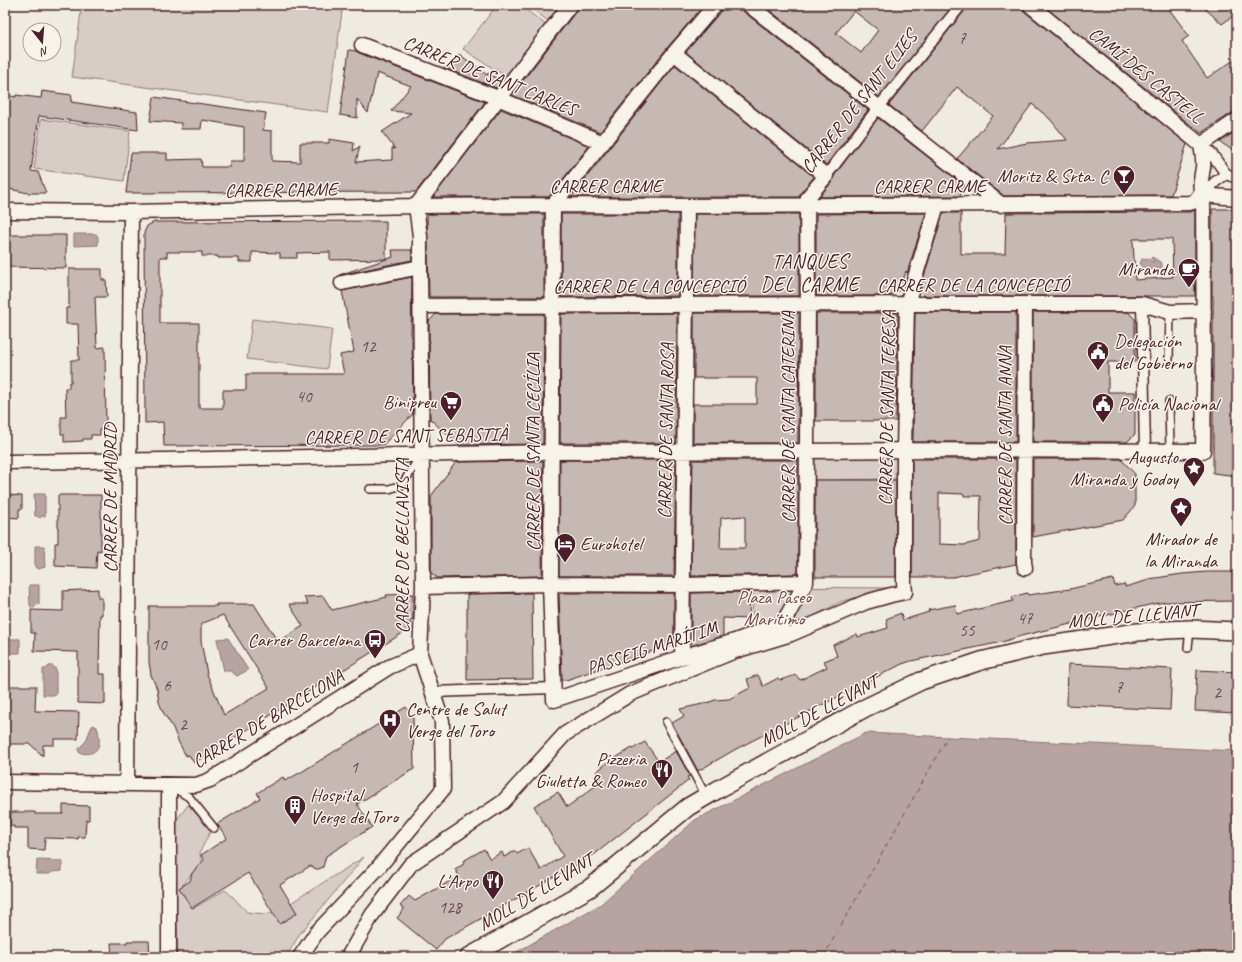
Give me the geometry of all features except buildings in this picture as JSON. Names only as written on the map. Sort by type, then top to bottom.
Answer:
[{"type":"street","points":[[416,206],[570,5]]},
{"type":"street","points":[[553,205],[715,5]]},
{"type":"street","points":[[749,5],[1002,205]]},
{"type":"street","name":"CARRER DE SANT ELIES","points":[[807,205],[808,197],[960,5]]},
{"type":"street","name":"CAMÍ DES CASTELL","points":[[1030,5],[1201,145]]},
{"type":"street","name":"CARRER DE SANT CARLES","points":[[362,45],[498,98],[603,143]]},
{"type":"street","points":[[674,54],[826,176]]},
{"type":"street","points":[[1201,145],[1237,120]]},
{"type":"street","points":[[1201,145],[1211,153],[1226,174],[1237,178]]},
{"type":"street","points":[[904,450],[1203,451],[1204,311],[1202,194],[1200,182],[1204,166],[1201,145]]},
{"type":"street","points":[[1202,194],[1226,174]]},
{"type":"street","points":[[1202,194],[1237,198]]},
{"type":"street","name":"CARRER CARME","points":[[5,211],[131,212],[416,206],[553,205],[687,206],[1190,204],[1195,202],[1202,194]]},
{"type":"street","name":"CARRER DE SANTA CECÍLIA","points":[[553,205],[550,584],[554,694]]},
{"type":"street","name":"CARRER DE SANTA CATERINA","points":[[783,623],[806,582],[808,304],[807,205]]},
{"type":"street","name":"CARRER DE SANTA TERESA","points":[[348,957],[372,915],[410,864],[503,802],[566,734],[630,694],[735,651],[791,634],[866,602],[891,595],[909,595],[904,582],[904,450],[907,304],[937,205]]},
{"type":"street","name":"CARRER DE BELLAVISTA","points":[[416,206],[420,236],[422,454],[423,587],[420,654],[432,692]]},
{"type":"street","name":"CARRER DE SANTA ROSA","points":[[682,657],[687,206]]},
{"type":"street","name":"CARRER DE MADRID","points":[[127,784],[128,461],[131,212]]},
{"type":"street","points":[[342,283],[420,267]]},
{"type":"street","name":"CARRER DE SANTA ANNA","points":[[1025,304],[1025,568]]},
{"type":"street","points":[[1141,451],[1142,304]]},
{"type":"street","name":"CARRER DE LA CONCEPCIÓ","points":[[420,306],[1142,304],[1170,312],[1204,311]]},
{"type":"street","name":"CARRER DE SANT SEBASTIÀ","points":[[5,462],[128,461],[551,452],[807,452],[904,450]]},
{"type":"street","points":[[423,587],[550,584],[682,585],[806,582]]},
{"type":"street","name":"PASSEIG MARÍTIM","points":[[432,692],[554,694],[736,641],[783,623]]},
{"type":"street","name":"MOLL DE LLEVANT","points":[[469,957],[590,888],[688,807],[865,708],[921,681],[981,661],[1043,646],[1138,632],[1190,628],[1237,631]]},
{"type":"street","name":"CARRER DE BARCELONA","points":[[5,782],[196,785],[210,780],[389,667],[420,654]]},
{"type":"street","points":[[300,957],[318,932],[377,869],[443,789],[442,722],[432,692]]},
{"type":"street","points":[[168,785],[169,957]]},
{"type":"lane","points":[[1169,360],[1170,312]]},
{"type":"lane","points":[[1169,401],[1170,451]]},
{"type":"lane","points":[[370,489],[389,489],[402,485],[422,454]]},
{"type":"lane","points":[[1188,648],[1190,628]]},
{"type":"lane","points":[[666,722],[706,797]]},
{"type":"lane","points":[[443,775],[452,764]]},
{"type":"lane","points":[[168,785],[189,797],[214,828]]},
{"type":"green space","points":[[82,5],[343,5],[328,112],[72,77]]},
{"type":"green space","points":[[497,5],[520,5],[546,25],[505,76],[463,49]]},
{"type":"green space","points":[[527,5],[560,5],[548,21]]},
{"type":"green space","points":[[41,119],[130,131],[124,181],[34,169]]},
{"type":"green space","points":[[252,319],[332,329],[327,369],[247,359]]},
{"type":"green space","points":[[904,454],[897,479],[810,480],[807,455]]},
{"type":"green space","name":"Plaza Paseo Marítimo","points":[[754,587],[892,588],[840,602],[801,623],[750,639]]},
{"type":"green space","points":[[188,805],[211,830],[200,852],[201,862],[182,886],[194,908],[225,890],[247,912],[265,914],[278,911],[364,857],[299,935],[286,957],[178,957],[174,823]]},
{"type":"shaded area","points":[[74,234],[96,234],[98,237],[98,245],[74,246]]},
{"type":"shaded area","points":[[1152,257],[1162,263],[1162,267],[1153,270],[1143,269],[1140,264],[1142,259],[1148,258],[1153,262]]},
{"type":"shaded area","points":[[34,494],[45,494],[45,516],[40,518],[35,516]]},
{"type":"shaded area","points":[[35,546],[44,546],[45,567],[38,569],[35,567]]},
{"type":"shaded area","points":[[29,585],[39,585],[39,604],[34,608],[30,605]]},
{"type":"shaded area","points":[[228,638],[248,670],[237,676],[231,671],[224,671],[217,639]]},
{"type":"shaded area","points":[[5,639],[20,639],[20,653],[5,653]]},
{"type":"shaded area","points":[[49,666],[53,666],[56,669],[56,695],[43,695],[43,669],[46,669]]},
{"type":"shaded area","points":[[93,725],[97,727],[99,733],[98,747],[92,753],[80,753],[78,750],[86,741]]},
{"type":"shaded area","points":[[866,733],[1237,751],[1237,957],[508,957],[601,904],[695,820]]},
{"type":"shaded area","points":[[37,860],[62,861],[62,871],[52,872],[49,874],[36,874]]},
{"type":"ferry route","points":[[823,957],[948,737]]},
{"type":"place","name":"Moritz & Srta. C","points":[[1124,196]]},
{"type":"place","name":"Miranda","points":[[1189,288]]},
{"type":"place","name":"Delegación del Gobierno","points":[[1098,372]]},
{"type":"place","name":"Binipreu","points":[[451,422]]},
{"type":"place","name":"Policía Nacional","points":[[1103,424]]},
{"type":"place","name":"Augusto Miranda y Godoy","points":[[1194,488]]},
{"type":"place","name":"Mirador de la Miranda","points":[[1181,528]]},
{"type":"place","name":"Eurohotel","points":[[565,564]]},
{"type":"place","name":"Carrer Barcelona","points":[[375,660]]},
{"type":"place","name":"Centre de Salut Verge del Toro","points":[[390,740]]},
{"type":"place","name":"Pizzeria Giuletta & Romeo","points":[[662,790]]},
{"type":"place","name":"Hospital Verge del Toro","points":[[295,826]]},
{"type":"place","name":"L'Arpo","points":[[493,900]]},
{"type":"district","name":"TANQUES DEL CARME","points":[[810,272]]}]
